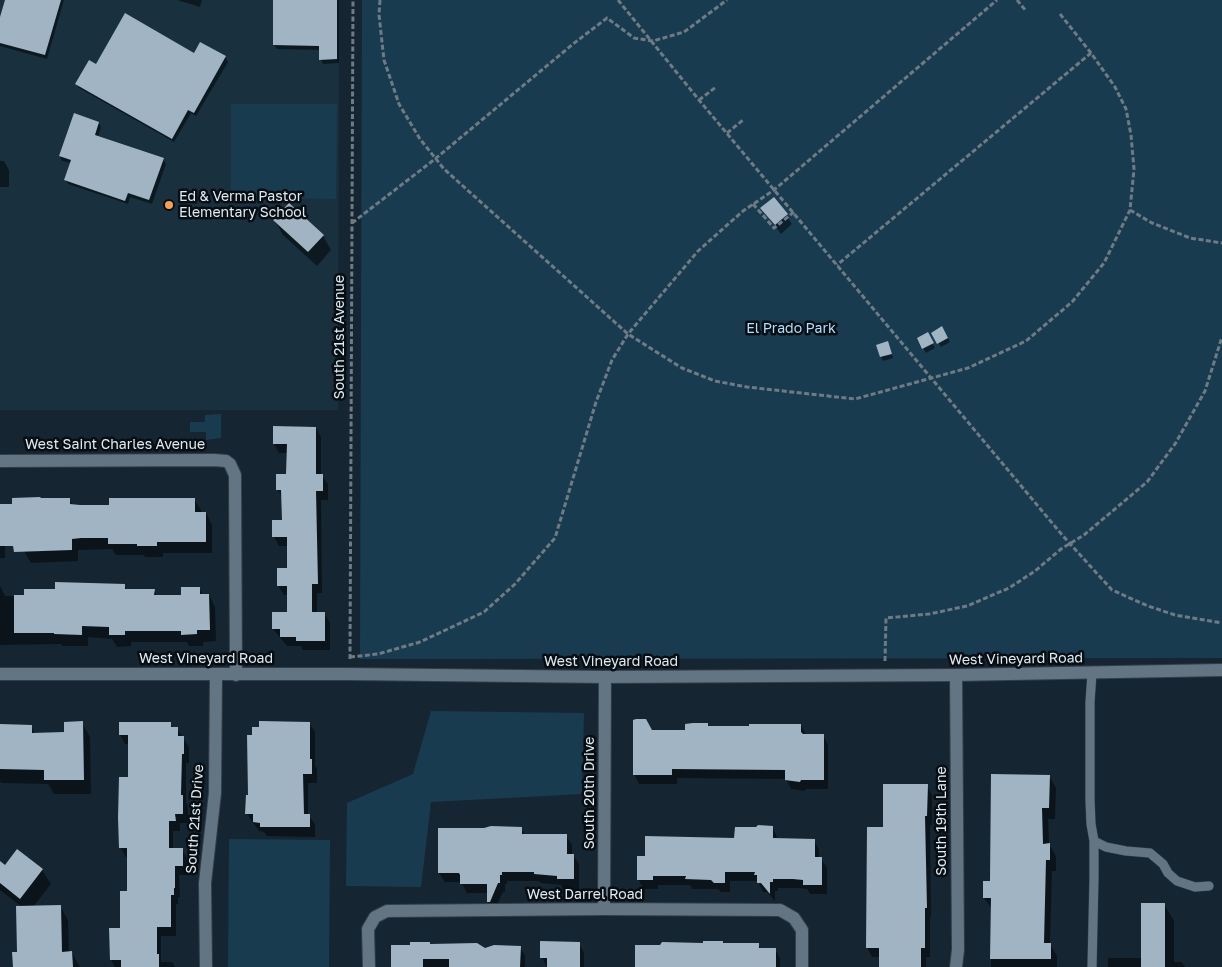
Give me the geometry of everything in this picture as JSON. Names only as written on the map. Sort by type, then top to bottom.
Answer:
[{"type":"street","name":"West Saint Charles Avenue","points":[[0,461],[214,460],[226,461],[230,464],[236,475],[236,675]]},
{"type":"street","name":"West Vineyard Road","points":[[0,674],[349,674],[605,677],[885,676],[1222,670]]},
{"type":"street","name":"South 21st Drive","points":[[206,967],[206,883],[215,793],[216,674]]},
{"type":"street","name":"South 19th Lane","points":[[956,675],[958,950],[956,967]]},
{"type":"street","name":"South 20th Drive","points":[[604,910],[605,677]]},
{"type":"street","name":"West Darrel Road","points":[[369,967],[368,928],[375,917],[387,911],[604,910],[780,910],[794,918],[802,930],[802,967]]},
{"type":"lane","points":[[1092,673],[1090,800],[1094,841],[1092,967]]},
{"type":"lane","points":[[1094,841],[1106,847],[1126,851],[1150,852],[1177,881],[1195,887],[1209,886]]},
{"type":"path","name":"South 21st Avenue","points":[[349,674],[353,0]]},
{"type":"path","points":[[380,0],[379,15],[384,60],[399,104],[420,139],[435,159],[628,334],[682,368],[715,381],[747,387],[855,399],[968,368],[1026,341],[1072,302],[1104,263],[1130,210],[1134,170],[1131,135],[1126,109],[1115,87],[1060,14]]},
{"type":"path","points":[[618,0],[1069,544],[1112,590],[1148,606],[1175,615],[1222,623]]},
{"type":"path","points":[[352,223],[435,159],[572,44],[607,18],[634,38],[652,42],[684,32],[727,0]]},
{"type":"path","points":[[350,657],[378,654],[420,642],[484,612],[521,578],[555,538],[599,394],[612,360],[628,334],[698,251],[753,204],[774,190],[997,0]]},
{"type":"path","points":[[1017,0],[1026,11]]},
{"type":"path","points":[[838,265],[1091,53]]},
{"type":"path","points":[[699,100],[716,87]]},
{"type":"path","points":[[727,133],[743,120]]},
{"type":"path","points":[[753,204],[774,228],[794,212]]},
{"type":"path","points":[[1130,210],[1152,223],[1190,238],[1222,243]]},
{"type":"path","points":[[885,676],[886,618],[929,614],[967,606],[1009,588],[1084,535],[1147,482],[1169,452],[1204,391],[1222,337]]},
{"type":"shaded area","name":"Ed & Verma Pastor Elementary School","points":[[0,0],[339,0],[338,410],[0,410]]},
{"type":"green space","name":"El Prado Park","points":[[362,0],[1222,0],[1222,658],[360,659]]},
{"type":"green space","points":[[231,104],[337,104],[336,199],[231,197]]},
{"type":"green space","points":[[221,414],[221,438],[206,440],[206,432],[190,432],[190,422],[205,422],[205,415]]},
{"type":"green space","points":[[431,711],[584,713],[582,794],[431,802],[421,887],[346,886],[347,803],[413,774]]},
{"type":"green space","points":[[229,839],[330,840],[329,967],[228,967]]},
{"type":"building","points":[[5,0],[61,0],[45,55],[0,43],[0,17]]},
{"type":"building","points":[[273,0],[337,0],[337,59],[319,60],[319,46],[273,45]]},
{"type":"building","points":[[125,13],[194,53],[200,42],[226,56],[194,113],[188,110],[172,139],[75,84],[89,60],[96,64]]},
{"type":"building","points":[[74,113],[99,122],[95,135],[164,158],[149,200],[128,193],[125,201],[64,180],[71,160],[59,156]]},
{"type":"building","points":[[774,197],[788,214],[775,225],[760,208]]},
{"type":"building","points":[[289,203],[324,235],[308,252],[273,220]]},
{"type":"building","points":[[942,326],[948,338],[937,344],[931,333]]},
{"type":"building","points":[[928,332],[934,343],[922,349],[917,338]]},
{"type":"building","points":[[888,341],[892,354],[880,357],[876,345]]},
{"type":"building","points":[[273,426],[316,427],[316,474],[323,474],[323,491],[316,491],[318,584],[312,584],[312,612],[325,612],[325,641],[296,641],[296,637],[280,637],[280,629],[272,629],[272,612],[287,612],[287,586],[277,586],[277,568],[287,568],[287,537],[272,537],[272,520],[282,520],[281,490],[276,490],[276,474],[286,474],[287,444],[273,444]]},
{"type":"building","points":[[12,498],[70,498],[70,504],[80,505],[109,505],[109,498],[195,498],[195,512],[206,512],[206,542],[157,542],[157,546],[137,546],[137,544],[108,544],[108,538],[81,538],[72,539],[72,550],[14,552],[13,546],[0,546],[0,504],[12,504]]},
{"type":"building","points":[[55,582],[125,584],[125,589],[155,589],[154,595],[181,595],[181,587],[200,587],[200,594],[209,594],[210,630],[197,630],[197,634],[181,635],[181,631],[125,631],[125,635],[109,635],[109,627],[82,626],[82,635],[14,633],[14,595],[24,595],[24,589],[55,589]]},
{"type":"building","points":[[646,719],[652,730],[685,730],[685,724],[693,723],[708,723],[708,726],[801,724],[801,732],[803,734],[824,734],[824,780],[801,780],[800,782],[785,780],[785,770],[672,769],[672,775],[633,775],[633,720]]},
{"type":"building","points":[[83,721],[84,780],[44,780],[44,770],[0,769],[0,724],[32,725],[32,733],[64,732],[64,722]]},
{"type":"building","points":[[259,721],[310,722],[312,774],[303,774],[304,814],[310,814],[310,827],[260,827],[260,823],[253,822],[253,814],[245,814],[246,795],[248,795],[247,735],[252,735],[252,727],[259,727]]},
{"type":"building","points":[[119,722],[171,722],[171,727],[178,727],[178,736],[184,736],[181,795],[183,795],[183,814],[175,814],[176,821],[169,821],[169,848],[183,848],[183,866],[175,866],[175,888],[174,895],[171,895],[171,927],[157,927],[159,967],[121,967],[121,960],[110,960],[109,928],[120,928],[120,891],[127,891],[127,848],[119,848],[118,818],[119,777],[128,777],[128,735],[119,735]]},
{"type":"building","points":[[991,774],[1050,775],[1049,808],[1042,808],[1043,844],[1050,843],[1050,860],[1046,860],[1044,943],[1051,943],[1051,959],[990,959],[991,898],[983,898],[983,881],[990,881]]},
{"type":"building","points":[[883,784],[928,784],[927,816],[925,816],[927,908],[925,908],[925,948],[921,948],[921,967],[879,967],[879,948],[866,948],[867,827],[883,827]]},
{"type":"building","points":[[758,825],[773,826],[773,838],[815,839],[815,857],[822,857],[822,885],[803,885],[803,880],[773,879],[773,882],[770,882],[770,894],[761,883],[757,883],[757,875],[754,875],[755,872],[725,872],[725,883],[714,883],[711,880],[685,879],[686,876],[653,876],[653,880],[637,880],[637,856],[645,856],[645,836],[734,838],[735,827],[756,827]]},
{"type":"building","points":[[491,826],[522,827],[522,834],[567,834],[567,854],[574,854],[574,879],[557,879],[557,876],[534,874],[534,872],[502,872],[500,883],[498,883],[490,902],[487,902],[487,884],[460,884],[459,873],[438,873],[438,828],[484,828]]},
{"type":"building","points":[[17,849],[43,869],[20,899],[0,883],[0,861],[5,865]]},
{"type":"building","points":[[1141,903],[1165,903],[1165,967],[1141,967]]},
{"type":"building","points":[[61,905],[62,952],[72,951],[73,967],[13,967],[12,952],[17,952],[16,906]]},
{"type":"building","points":[[540,941],[580,942],[580,967],[547,967],[547,958],[540,958]]},
{"type":"building","points":[[703,941],[759,943],[759,948],[776,948],[776,967],[635,967],[635,945],[660,945],[662,942],[703,943]]},
{"type":"building","points":[[410,942],[430,942],[430,944],[477,943],[485,948],[494,945],[521,946],[520,967],[449,967],[449,959],[423,959],[423,967],[391,967],[391,945],[410,945]]},
{"type":"place","name":"Ed & Verma Pastor Elementary School","points":[[169,205]]}]
